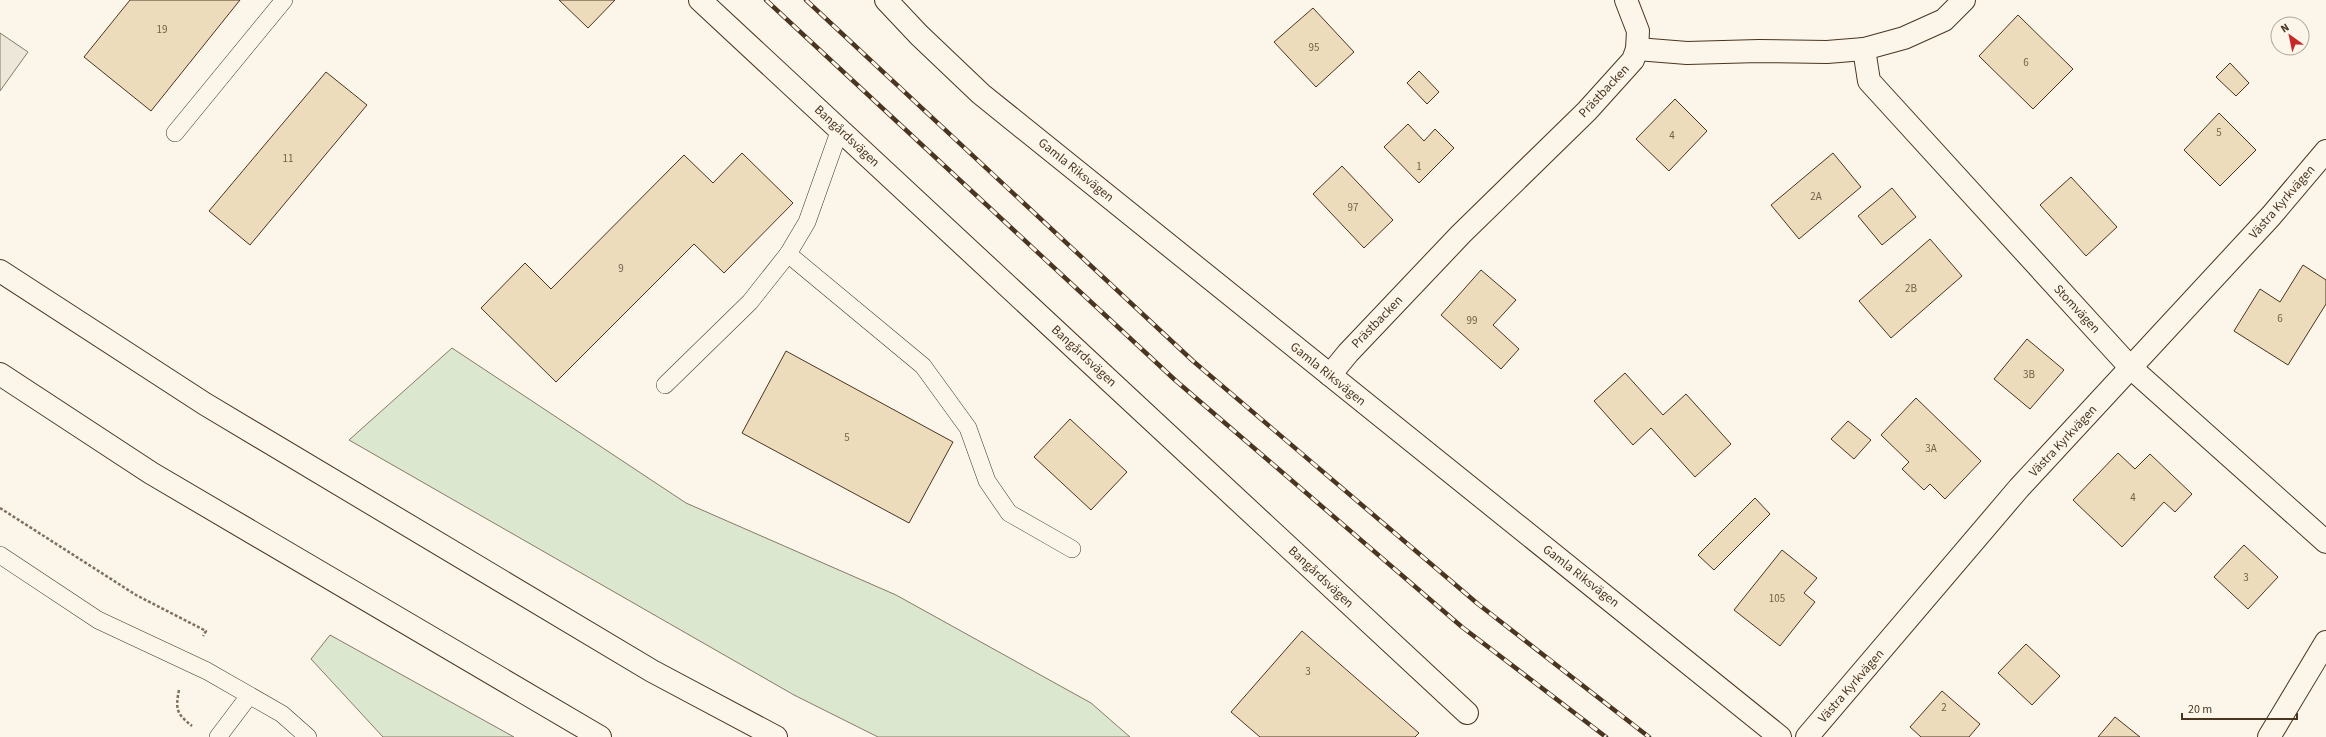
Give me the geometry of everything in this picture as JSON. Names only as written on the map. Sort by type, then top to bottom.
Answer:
[{"type":"main road","name":"Bangårdsvägen","points":[[700,0],[1468,714]]},
{"type":"main road","name":"Gamla Riksvägen","points":[[886,0],[919,35],[981,94],[1108,195],[1249,312],[1330,375],[1780,737]]},
{"type":"main road","points":[[1626,0],[1638,31],[1637,49],[1687,53],[1759,51],[1827,52],[1864,49],[1904,38],[1944,20],[1964,0]]},
{"type":"main road","name":"Prästbacken","points":[[1330,375],[1348,353],[1461,234],[1587,111],[1633,60],[1637,49]]},
{"type":"main road","name":"Stomvägen","points":[[1864,49],[1869,81],[2130,367],[2326,542]]},
{"type":"main road","name":"Västra Kyrkvägen","points":[[1807,737],[2020,488],[2130,367],[2271,216],[2326,151]]},
{"type":"main road","points":[[0,271],[205,404],[652,670],[776,737]]},
{"type":"main road","points":[[0,374],[151,473],[600,737]]},
{"type":"main road","points":[[2269,737],[2326,642]]},
{"type":"lane","points":[[175,133],[284,0]]},
{"type":"lane","points":[[665,385],[750,302],[788,254],[807,222],[840,129]]},
{"type":"lane","points":[[788,254],[923,366],[968,428],[987,481],[1010,513],[1072,549]]},
{"type":"lane","points":[[0,555],[98,620],[207,671],[282,714],[308,737]]},
{"type":"lane","points":[[218,737],[249,696]]},
{"type":"path","points":[[0,508],[136,595],[206,631],[202,638]]},
{"type":"path","points":[[181,683],[176,704],[180,716],[198,731]]},
{"type":"green space","points":[[452,348],[686,503],[896,595],[1091,703],[1130,737],[878,737],[794,695],[349,440]]},
{"type":"green space","points":[[330,635],[514,737],[383,737],[311,659]]},
{"type":"shaded area","points":[[0,33],[28,52],[0,91]]},
{"type":"building","points":[[130,0],[240,0],[151,111],[84,57]]},
{"type":"building","points":[[559,0],[615,0],[588,28]]},
{"type":"building","points":[[1313,8],[1354,52],[1316,87],[1274,42]]},
{"type":"building","points":[[2018,15],[2073,69],[2033,109],[1979,56]]},
{"type":"building","points":[[2230,63],[2249,83],[2236,96],[2216,77]]},
{"type":"building","points":[[1419,71],[1439,92],[1427,104],[1407,83]]},
{"type":"building","points":[[326,72],[367,105],[250,245],[209,211]]},
{"type":"building","points":[[1675,99],[1707,131],[1669,171],[1636,139]]},
{"type":"building","points":[[2219,113],[2256,150],[2220,186],[2184,150]]},
{"type":"building","points":[[1408,124],[1424,141],[1435,129],[1454,148],[1419,183],[1384,147]]},
{"type":"building","points":[[742,153],[793,203],[724,273],[694,244],[556,382],[481,308],[525,263],[551,289],[684,155],[713,183]]},
{"type":"building","points":[[1833,153],[1861,187],[1799,239],[1771,205]]},
{"type":"building","points":[[1342,166],[1393,220],[1364,248],[1313,194]]},
{"type":"building","points":[[2071,177],[2117,227],[2086,256],[2040,205]]},
{"type":"building","points":[[1892,188],[1916,217],[1882,245],[1858,216]]},
{"type":"building","points":[[1930,239],[1962,276],[1891,338],[1859,301]]},
{"type":"building","points":[[2303,265],[2326,280],[2326,304],[2288,365],[2234,331],[2260,289],[2280,302]]},
{"type":"building","points":[[1481,270],[1516,300],[1493,325],[1519,349],[1501,369],[1441,315]]},
{"type":"building","points":[[2027,339],[2064,370],[2030,409],[1994,379]]},
{"type":"building","points":[[786,351],[953,442],[909,523],[742,433]]},
{"type":"building","points":[[1625,373],[1663,415],[1686,394],[1731,444],[1695,477],[1651,428],[1633,445],[1594,401]]},
{"type":"building","points":[[1916,398],[1981,461],[1945,499],[1930,484],[1924,490],[1902,469],[1909,462],[1881,435]]},
{"type":"building","points":[[1070,419],[1127,472],[1091,510],[1034,457]]},
{"type":"building","points":[[1848,421],[1871,440],[1854,459],[1831,439]]},
{"type":"building","points":[[2118,453],[2135,469],[2150,454],[2192,494],[2175,512],[2164,502],[2122,547],[2073,500]]},
{"type":"building","points":[[1755,498],[1770,514],[1714,570],[1698,555]]},
{"type":"building","points":[[2244,545],[2278,577],[2248,609],[2214,577]]},
{"type":"building","points":[[1782,550],[1817,578],[1804,593],[1815,602],[1780,646],[1734,610]]},
{"type":"building","points":[[1302,631],[1419,733],[1415,737],[1260,737],[1231,712]]},
{"type":"building","points":[[2026,644],[2060,676],[2032,705],[1998,673]]},
{"type":"building","points":[[1942,691],[1980,724],[1969,737],[1921,737],[1910,727]]},
{"type":"building","points":[[2115,717],[2140,737],[2098,737]]},
{"type":"railway","points":[[766,0],[1175,380],[1462,627],[1606,737]]},
{"type":"railway","points":[[806,0],[1193,361],[1478,604],[1649,737]]}]
